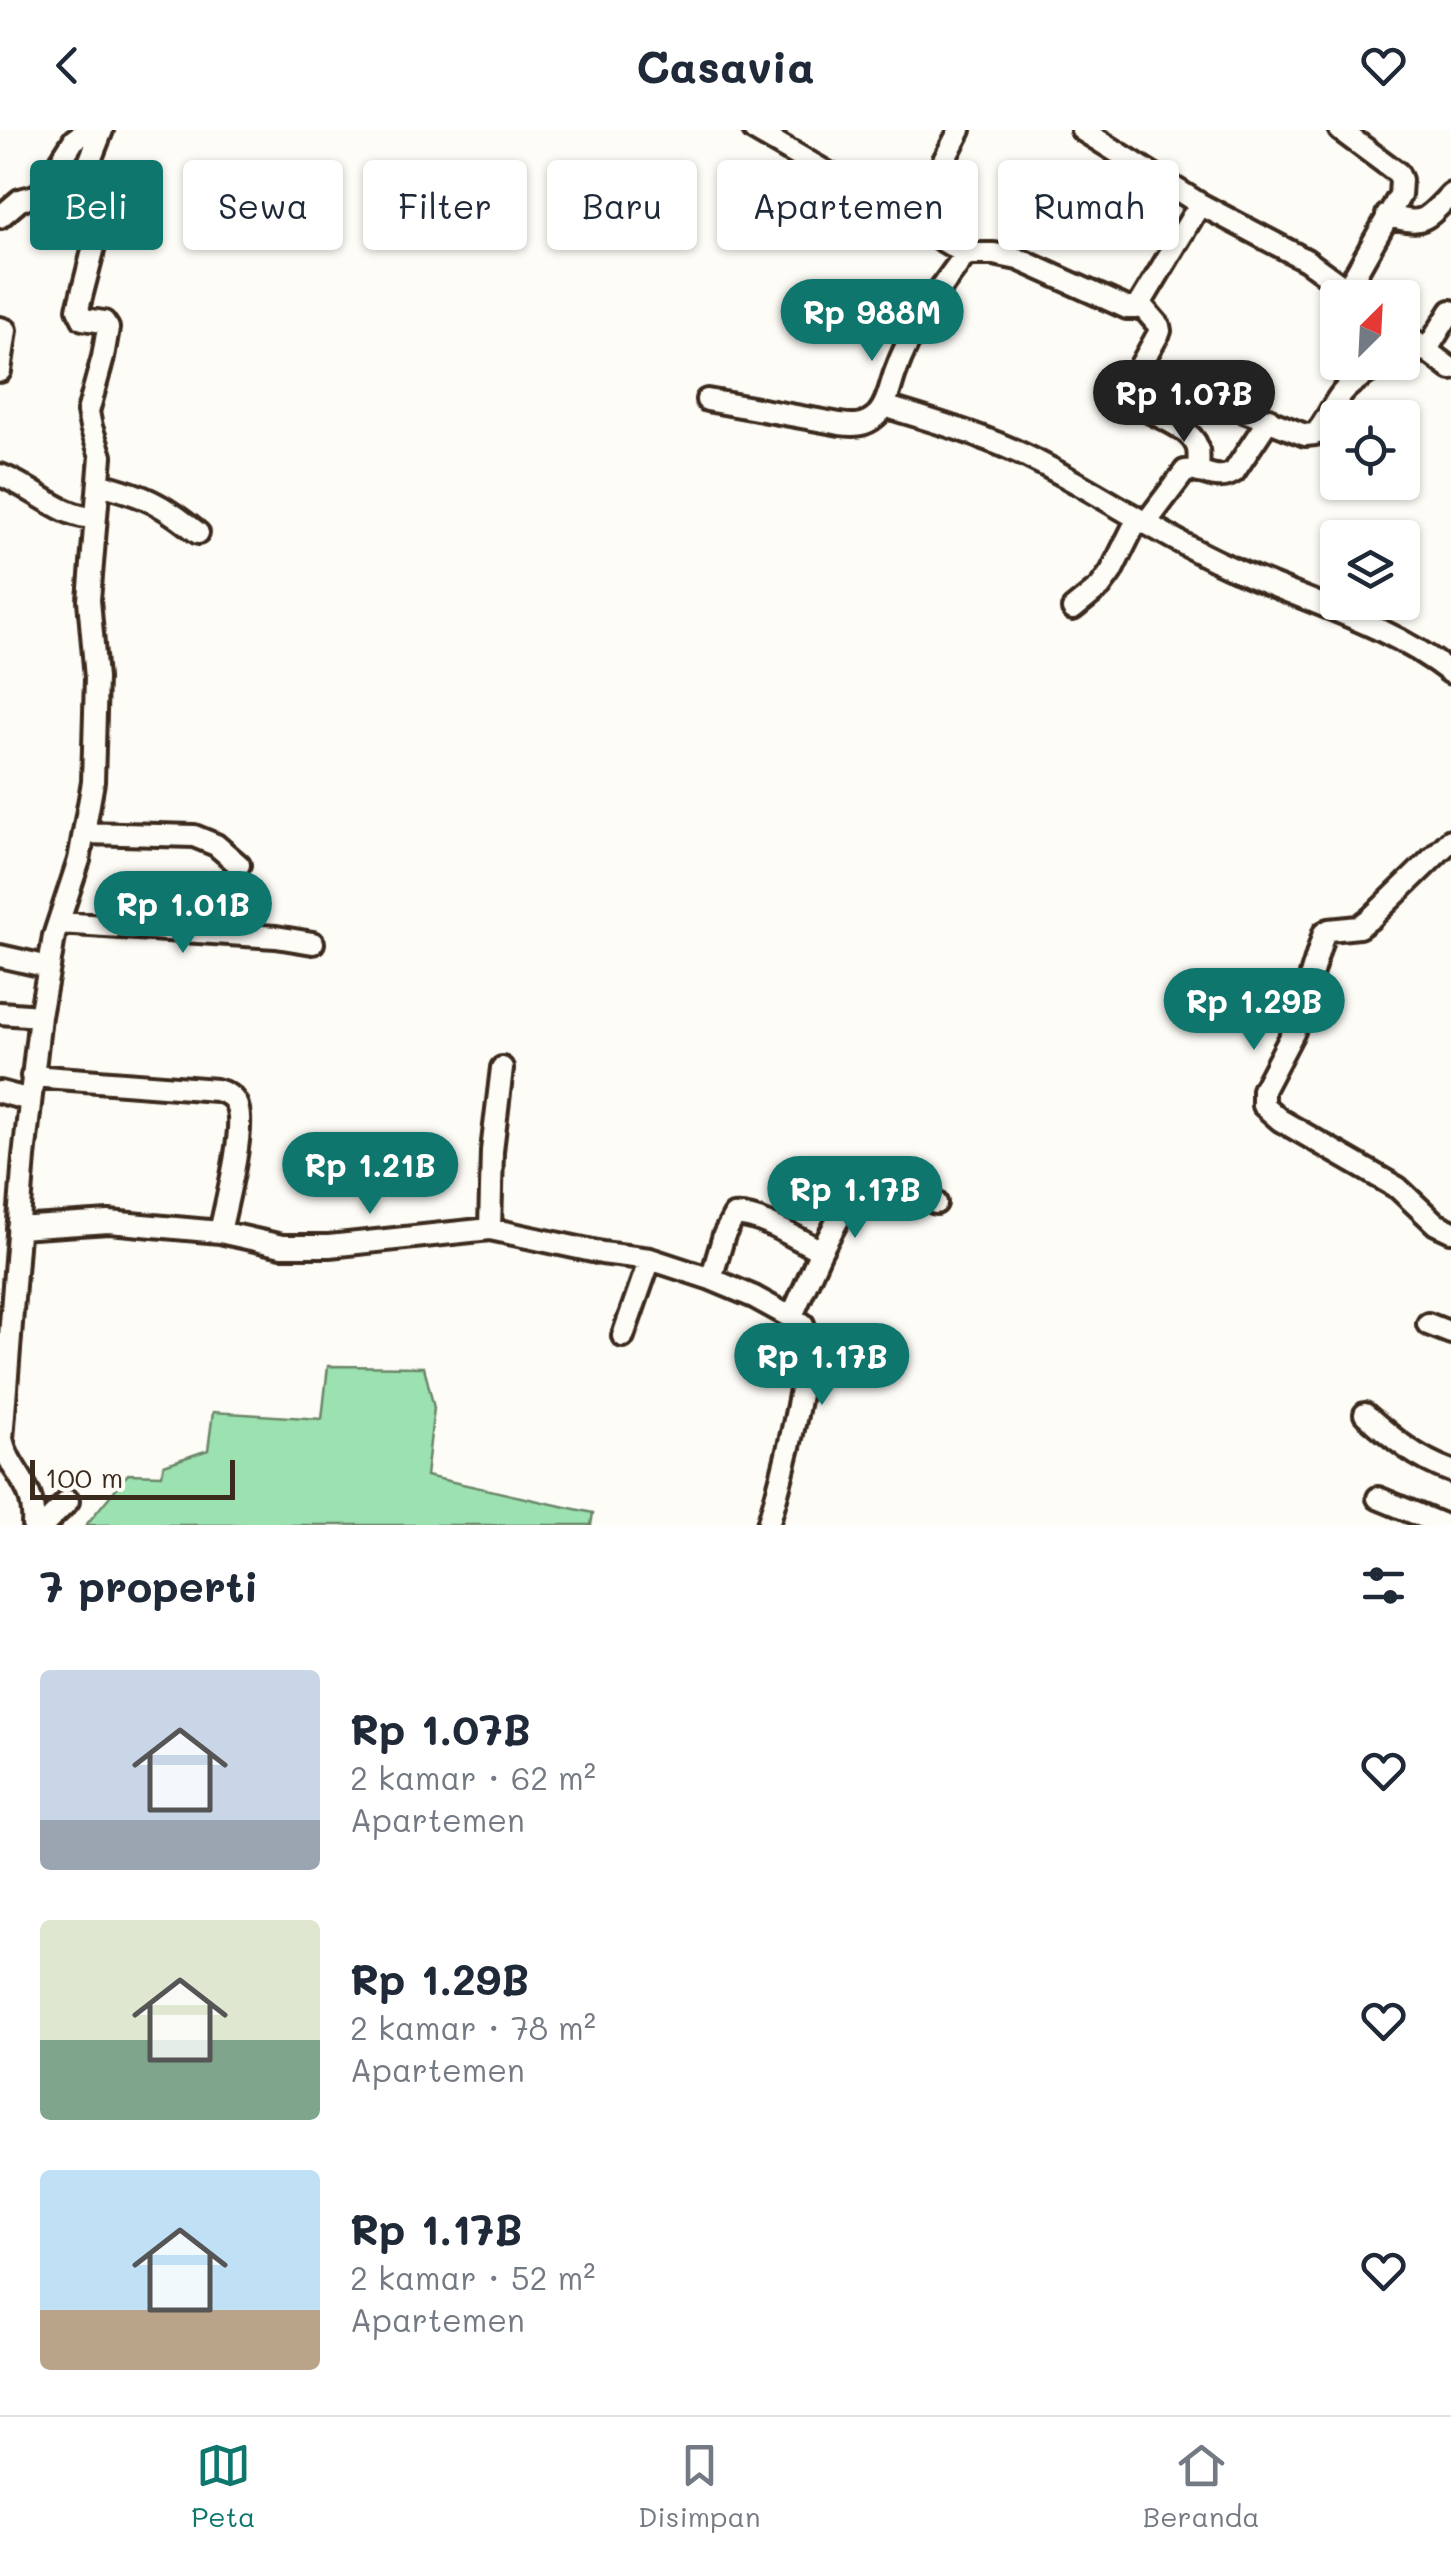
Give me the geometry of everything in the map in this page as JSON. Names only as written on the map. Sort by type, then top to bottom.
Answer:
[{"type":"street","points":[[0,217],[20,200],[40,195],[74,140],[88,130]]},
{"type":"street","points":[[33,1525],[31,1497],[7,1460],[2,1439],[3,1376],[40,1016],[59,923],[86,833],[93,782],[96,678],[89,600],[101,456],[88,412],[108,328],[104,322],[83,319],[78,309],[105,204],[87,168],[102,130]]},
{"type":"street","points":[[754,130],[806,160]]},
{"type":"street","points":[[944,160],[960,130]]},
{"type":"street","points":[[1082,130],[1200,204],[1306,260],[1334,280]]},
{"type":"street","points":[[1340,130],[1398,173],[1400,180],[1400,194],[1359,280]]},
{"type":"street","points":[[1368,150],[1378,130]]},
{"type":"street","points":[[0,190],[20,200]]},
{"type":"street","points":[[1387,216],[1415,223],[1428,218],[1451,194]]},
{"type":"street","points":[[959,250],[1018,259],[1127,308],[1136,308],[1200,204]]},
{"type":"street","points":[[707,400],[862,425],[884,406],[903,349],[930,302],[966,254]]},
{"type":"street","points":[[1140,304],[1160,331],[1132,381],[1127,398],[1194,441],[1198,472]]},
{"type":"street","points":[[1426,351],[1451,311]]},
{"type":"street","points":[[0,328],[6,330],[0,370]]},
{"type":"street","points":[[1420,346],[1451,369]]},
{"type":"street","points":[[1244,411],[1305,435],[1315,434],[1325,424],[1338,396],[1355,380]]},
{"type":"street","points":[[884,406],[1039,462],[1186,547],[1387,633],[1451,673]]},
{"type":"street","points":[[1073,609],[1100,587],[1141,522],[1181,473],[1189,469],[1215,477],[1228,476],[1269,419]]},
{"type":"street","points":[[0,475],[20,482],[70,512],[96,518]]},
{"type":"street","points":[[100,484],[158,503],[198,533]]},
{"type":"street","points":[[86,833],[194,836],[216,845],[238,865]]},
{"type":"street","points":[[1451,840],[1372,918],[1359,926],[1324,934],[1294,1031],[1263,1090],[1263,1105],[1280,1120],[1398,1188],[1436,1224],[1451,1231]]},
{"type":"street","points":[[59,923],[276,937],[313,943]]},
{"type":"street","points":[[0,956],[49,966]]},
{"type":"street","points":[[0,1013],[40,1016]]},
{"type":"street","points":[[490,1228],[492,1151],[502,1068]]},
{"type":"street","points":[[32,1076],[216,1090],[234,1098],[239,1134],[220,1232]]},
{"type":"street","points":[[0,1092],[30,1100]]},
{"type":"street","points":[[791,1318],[821,1251],[864,1176],[936,1202]]},
{"type":"street","points":[[710,1279],[734,1216],[755,1219],[821,1251]]},
{"type":"street","points":[[18,1228],[109,1222],[220,1232],[282,1246],[328,1246],[490,1228],[602,1253],[650,1258],[710,1279],[804,1324],[807,1332],[805,1373],[768,1525]]},
{"type":"street","points":[[623,1336],[650,1258]]},
{"type":"street","points":[[1428,1324],[1451,1333]]},
{"type":"street","points":[[1365,1414],[1412,1452],[1451,1471]]},
{"type":"street","points":[[1378,1498],[1443,1525]]},
{"type":"street","points":[[44,1525],[68,1501]]},
{"type":"green space","points":[[328,1366],[424,1367],[434,1408],[426,1476],[593,1513],[591,1525],[86,1525],[128,1474],[162,1475],[164,1465],[208,1450],[213,1412],[322,1419]]}]
